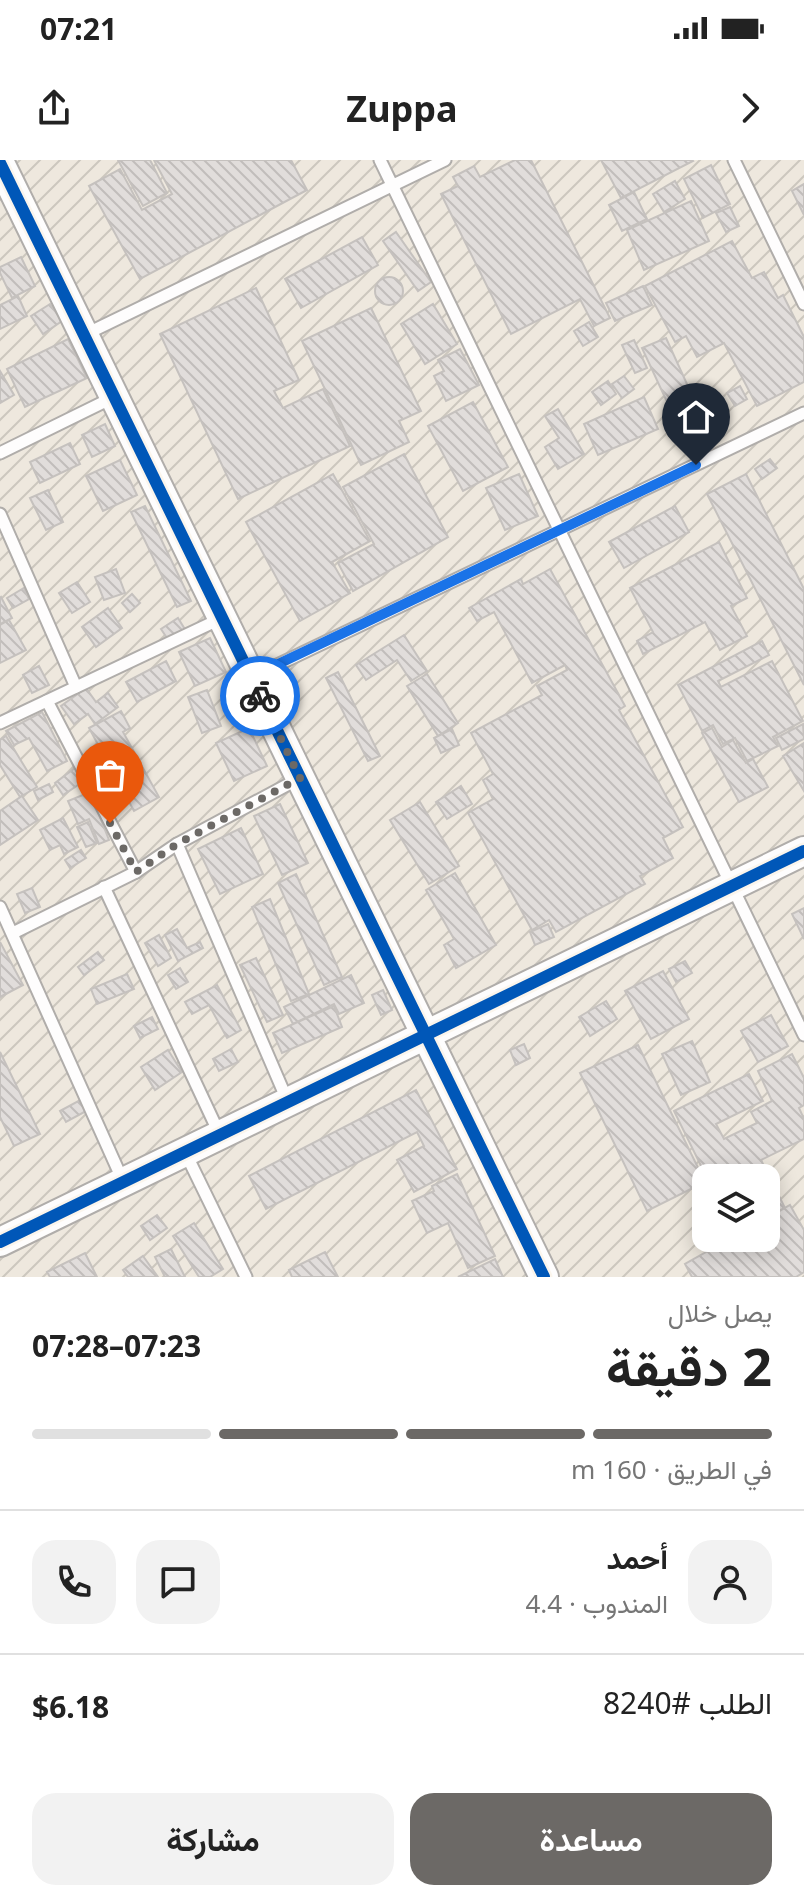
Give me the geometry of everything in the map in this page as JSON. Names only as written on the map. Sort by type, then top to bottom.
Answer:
[{"type":"street","points":[[0,163],[544,1277]]},
{"type":"street","points":[[0,1242],[804,851]]},
{"type":"lane","points":[[380,160],[804,1035]]},
{"type":"lane","points":[[84,335],[445,160]]},
{"type":"lane","points":[[734,160],[804,304]]},
{"type":"lane","points":[[0,453],[114,397]]},
{"type":"lane","points":[[251,677],[804,413]]},
{"type":"lane","points":[[0,514],[76,687]]},
{"type":"lane","points":[[0,723],[222,618]]},
{"type":"lane","points":[[47,701],[136,872]]},
{"type":"lane","points":[[13,933],[136,872],[177,844],[300,778]]},
{"type":"lane","points":[[177,844],[289,1103]]},
{"type":"lane","points":[[104,887],[221,1136]]},
{"type":"lane","points":[[0,907],[123,1182]]},
{"type":"lane","points":[[185,1152],[246,1277]]},
{"type":"shaded area","points":[[0,160],[804,160],[804,1277],[0,1277]]},
{"type":"building","points":[[118,160],[150,160],[167,193],[143,206]]},
{"type":"building","points":[[154,160],[291,160],[307,190],[140,279],[89,186],[120,169],[142,210],[172,194]]},
{"type":"building","points":[[515,160],[531,160],[610,318],[594,326],[580,299],[511,334],[441,194],[458,186],[453,177],[474,166],[480,177]]},
{"type":"building","points":[[601,160],[692,160],[693,161],[621,198]]},
{"type":"building","points":[[711,165],[730,204],[703,218],[684,179]]},
{"type":"building","points":[[675,181],[685,199],[664,212],[653,194]]},
{"type":"building","points":[[804,184],[804,215],[792,191]]},
{"type":"building","points":[[634,192],[647,219],[622,231],[609,205]]},
{"type":"building","points":[[691,201],[709,241],[644,270],[627,230]]},
{"type":"building","points":[[730,207],[739,226],[726,232],[716,213]]},
{"type":"building","points":[[396,232],[431,282],[418,291],[383,241]]},
{"type":"building","points":[[362,237],[378,265],[301,308],[285,279]]},
{"type":"building","points":[[732,241],[752,278],[764,272],[778,298],[783,295],[804,337],[804,382],[757,406],[724,343],[697,357],[686,336],[675,342],[645,286]]},
{"type":"building","points":[[21,257],[35,286],[12,298],[0,267]]},
{"type":"building","points":[[389,277],[399,281],[403,291],[399,301],[389,305],[379,301],[375,291],[379,281]]},
{"type":"building","points":[[643,286],[652,305],[615,321],[606,303]]},
{"type":"building","points":[[256,288],[299,380],[274,391],[283,408],[323,389],[350,446],[238,499],[160,334]]},
{"type":"building","points":[[18,296],[27,316],[0,329],[0,305]]},
{"type":"building","points":[[50,304],[62,321],[43,334],[31,316]]},
{"type":"building","points":[[433,304],[457,344],[425,364],[401,324]]},
{"type":"building","points":[[371,308],[421,411],[399,421],[409,442],[361,465],[302,341]]},
{"type":"building","points":[[589,322],[598,337],[583,346],[574,331]]},
{"type":"building","points":[[666,338],[697,406],[674,417],[642,348]]},
{"type":"building","points":[[68,339],[87,378],[25,407],[7,369]]},
{"type":"building","points":[[634,340],[647,368],[635,373],[622,345]]},
{"type":"building","points":[[460,349],[479,385],[446,401],[434,376],[444,371],[438,360]]},
{"type":"building","points":[[0,371],[14,395],[0,403]]},
{"type":"building","points":[[624,376],[634,389],[622,398],[612,384]]},
{"type":"building","points":[[608,381],[616,394],[601,405],[592,392]]},
{"type":"building","points":[[740,386],[747,399],[735,406],[727,393]]},
{"type":"building","points":[[644,397],[658,429],[598,455],[584,424]]},
{"type":"building","points":[[473,402],[508,467],[463,491],[428,426]]},
{"type":"building","points":[[558,409],[584,454],[558,469],[545,447],[559,438],[545,416]]},
{"type":"building","points":[[105,424],[115,446],[92,457],[82,435]]},
{"type":"building","points":[[70,443],[80,464],[40,483],[30,462]]},
{"type":"building","points":[[404,454],[448,537],[353,591],[338,563],[374,544],[343,487]]},
{"type":"building","points":[[770,459],[777,468],[762,479],[755,469]]},
{"type":"building","points":[[120,460],[137,495],[103,511],[86,476]]},
{"type":"building","points":[[333,474],[370,541],[332,562],[350,593],[300,621],[246,522]]},
{"type":"building","points":[[519,474],[538,516],[505,530],[486,488]]},
{"type":"building","points":[[746,474],[804,589],[804,685],[707,494]]},
{"type":"building","points":[[48,490],[63,522],[46,530],[30,498]]},
{"type":"building","points":[[145,506],[191,601],[177,607],[131,512]]},
{"type":"building","points":[[675,506],[689,532],[624,568],[609,542]]},
{"type":"building","points":[[719,542],[747,598],[731,606],[747,636],[720,650],[705,622],[643,654],[637,641],[653,632],[630,588]]},
{"type":"building","points":[[116,569],[125,593],[104,600],[95,577]]},
{"type":"building","points":[[550,569],[625,706],[619,710],[683,827],[663,838],[673,858],[640,876],[645,884],[556,932],[549,920],[532,930],[468,813],[493,799],[483,780],[493,774],[471,733],[542,695],[537,686],[567,670],[565,665],[532,683],[494,612],[477,621],[469,608],[521,579],[523,584]]},
{"type":"building","points":[[77,582],[90,602],[72,613],[59,593]]},
{"type":"building","points":[[24,588],[29,599],[13,608],[7,598]]},
{"type":"building","points":[[132,594],[140,603],[130,612],[122,603]]},
{"type":"building","points":[[0,598],[12,618],[0,624]]},
{"type":"building","points":[[108,608],[122,628],[96,647],[82,627]]},
{"type":"building","points":[[178,618],[186,631],[169,641],[161,629]]},
{"type":"building","points":[[9,620],[26,650],[0,663],[0,625]]},
{"type":"building","points":[[404,635],[427,671],[411,681],[397,660],[366,680],[356,665]]},
{"type":"building","points":[[210,638],[226,672],[195,686],[179,652]]},
{"type":"building","points":[[762,641],[769,655],[718,681],[721,687],[772,661],[803,721],[773,737],[778,746],[747,761],[735,738],[723,744],[713,725],[702,731],[678,685]]},
{"type":"building","points":[[166,661],[176,681],[137,702],[126,682]]},
{"type":"building","points":[[39,666],[49,685],[32,693],[23,675]]},
{"type":"building","points":[[338,672],[380,756],[368,761],[326,678]]},
{"type":"building","points":[[427,674],[458,723],[438,736],[407,686]]},
{"type":"building","points":[[86,688],[96,702],[108,693],[118,707],[95,724],[88,714],[74,724],[61,706]]},
{"type":"building","points":[[207,690],[221,726],[202,733],[188,697]]},
{"type":"building","points":[[121,711],[130,728],[123,732],[159,797],[134,811],[89,728]]},
{"type":"building","points":[[42,712],[67,761],[47,771],[29,738],[14,745],[6,731]]},
{"type":"building","points":[[803,724],[804,739],[782,750],[776,738]]},
{"type":"building","points":[[249,728],[267,766],[234,781],[216,743]]},
{"type":"building","points":[[712,728],[722,747],[733,740],[746,763],[753,759],[768,787],[739,802],[702,733]]},
{"type":"building","points":[[452,729],[459,745],[441,753],[434,738]]},
{"type":"building","points":[[6,736],[37,787],[20,797],[0,765],[0,740]]},
{"type":"building","points":[[804,743],[804,791],[783,756]]},
{"type":"building","points":[[75,768],[84,781],[63,795],[55,783]]},
{"type":"building","points":[[49,784],[53,792],[38,800],[34,791]]},
{"type":"building","points":[[461,786],[472,804],[447,819],[436,802]]},
{"type":"building","points":[[90,792],[109,840],[99,844],[89,819],[78,824],[68,801]]},
{"type":"building","points":[[22,796],[38,820],[0,845],[0,811]]},
{"type":"building","points":[[420,802],[459,866],[429,884],[390,820]]},
{"type":"building","points":[[280,804],[308,863],[282,875],[254,816]]},
{"type":"building","points":[[63,818],[78,847],[64,854],[60,845],[50,850],[40,830]]},
{"type":"building","points":[[88,822],[97,843],[86,847],[77,827]]},
{"type":"building","points":[[241,828],[263,874],[220,894],[198,849]]},
{"type":"building","points":[[81,850],[86,858],[70,868],[65,860]]},
{"type":"building","points":[[455,873],[496,945],[456,968],[444,945],[454,939],[426,890]]},
{"type":"building","points":[[296,874],[342,977],[324,985],[278,883]]},
{"type":"building","points":[[32,888],[40,907],[25,913],[17,894]]},
{"type":"building","points":[[270,899],[309,994],[291,1001],[252,907]]},
{"type":"building","points":[[804,908],[804,939],[792,914]]},
{"type":"building","points":[[548,924],[554,937],[535,945],[530,932]]},
{"type":"building","points":[[177,929],[187,948],[200,942],[203,948],[178,961],[165,935]]},
{"type":"building","points":[[159,935],[171,958],[158,966],[145,943]]},
{"type":"building","points":[[0,942],[23,985],[0,997]]},
{"type":"building","points":[[98,952],[104,960],[84,975],[78,967]]},
{"type":"building","points":[[256,958],[283,1015],[267,1022],[240,965]]},
{"type":"building","points":[[685,961],[692,973],[676,982],[669,969]]},
{"type":"building","points":[[180,968],[188,982],[176,989],[168,975]]},
{"type":"building","points":[[663,971],[689,1019],[651,1039],[625,991]]},
{"type":"building","points":[[127,974],[134,989],[97,1004],[91,989]]},
{"type":"building","points":[[351,975],[364,1003],[339,1014],[334,1004],[293,1024],[284,1007]]},
{"type":"building","points":[[217,985],[241,1030],[227,1038],[209,1005],[192,1014],[185,1002]]},
{"type":"building","points":[[383,990],[392,1010],[381,1015],[372,995]]},
{"type":"building","points":[[606,1001],[617,1019],[590,1036],[579,1017]]},
{"type":"building","points":[[334,1006],[342,1027],[282,1053],[273,1033]]},
{"type":"building","points":[[771,1015],[788,1046],[758,1062],[741,1031]]},
{"type":"building","points":[[152,1017],[158,1029],[140,1038],[134,1026]]},
{"type":"building","points":[[692,1041],[710,1082],[681,1095],[662,1054]]},
{"type":"building","points":[[524,1044],[530,1058],[516,1065],[510,1050]]},
{"type":"building","points":[[638,1045],[696,1164],[692,1164],[692,1188],[647,1211],[580,1073]]},
{"type":"building","points":[[231,1049],[238,1062],[219,1071],[213,1059]]},
{"type":"building","points":[[168,1050],[182,1072],[155,1090],[141,1067]]},
{"type":"building","points":[[0,1052],[40,1134],[14,1146],[0,1117]]},
{"type":"building","points":[[792,1054],[804,1078],[804,1105],[799,1108],[804,1119],[804,1139],[761,1160],[763,1164],[700,1164],[674,1111],[749,1074],[763,1101],[716,1124],[724,1139],[757,1123],[751,1112],[772,1101],[758,1071]]},
{"type":"building","points":[[416,1090],[457,1169],[414,1192],[397,1160],[424,1146],[417,1132],[266,1209],[249,1176]]},
{"type":"building","points":[[82,1099],[88,1110],[66,1122],[60,1111]]},
{"type":"building","points":[[457,1174],[495,1256],[468,1268],[448,1223],[427,1233],[412,1201],[434,1191],[432,1186]]},
{"type":"building","points":[[790,1205],[804,1230],[804,1272],[796,1277],[692,1277],[685,1264],[706,1252],[780,1252],[780,1211]]},
{"type":"building","points":[[157,1215],[167,1228],[150,1240],[141,1226]]},
{"type":"building","points":[[194,1223],[223,1269],[210,1277],[199,1277],[173,1236]]},
{"type":"building","points":[[171,1249],[185,1277],[165,1277],[155,1257]]},
{"type":"building","points":[[325,1252],[338,1277],[292,1277],[289,1270]]},
{"type":"building","points":[[85,1253],[97,1277],[50,1277],[47,1272]]},
{"type":"building","points":[[143,1256],[158,1277],[128,1277],[123,1270]]},
{"type":"building","points":[[495,1259],[503,1277],[458,1277]]},
{"type":"cycle path","points":[[0,163],[544,1277]]},
{"type":"cycle path","points":[[0,1242],[804,851]]},
{"type":"way so far","points":[[110,823],[136,872],[177,844],[300,778],[260,696]]},
{"type":"route","points":[[260,696],[251,677],[696,465]]}]
